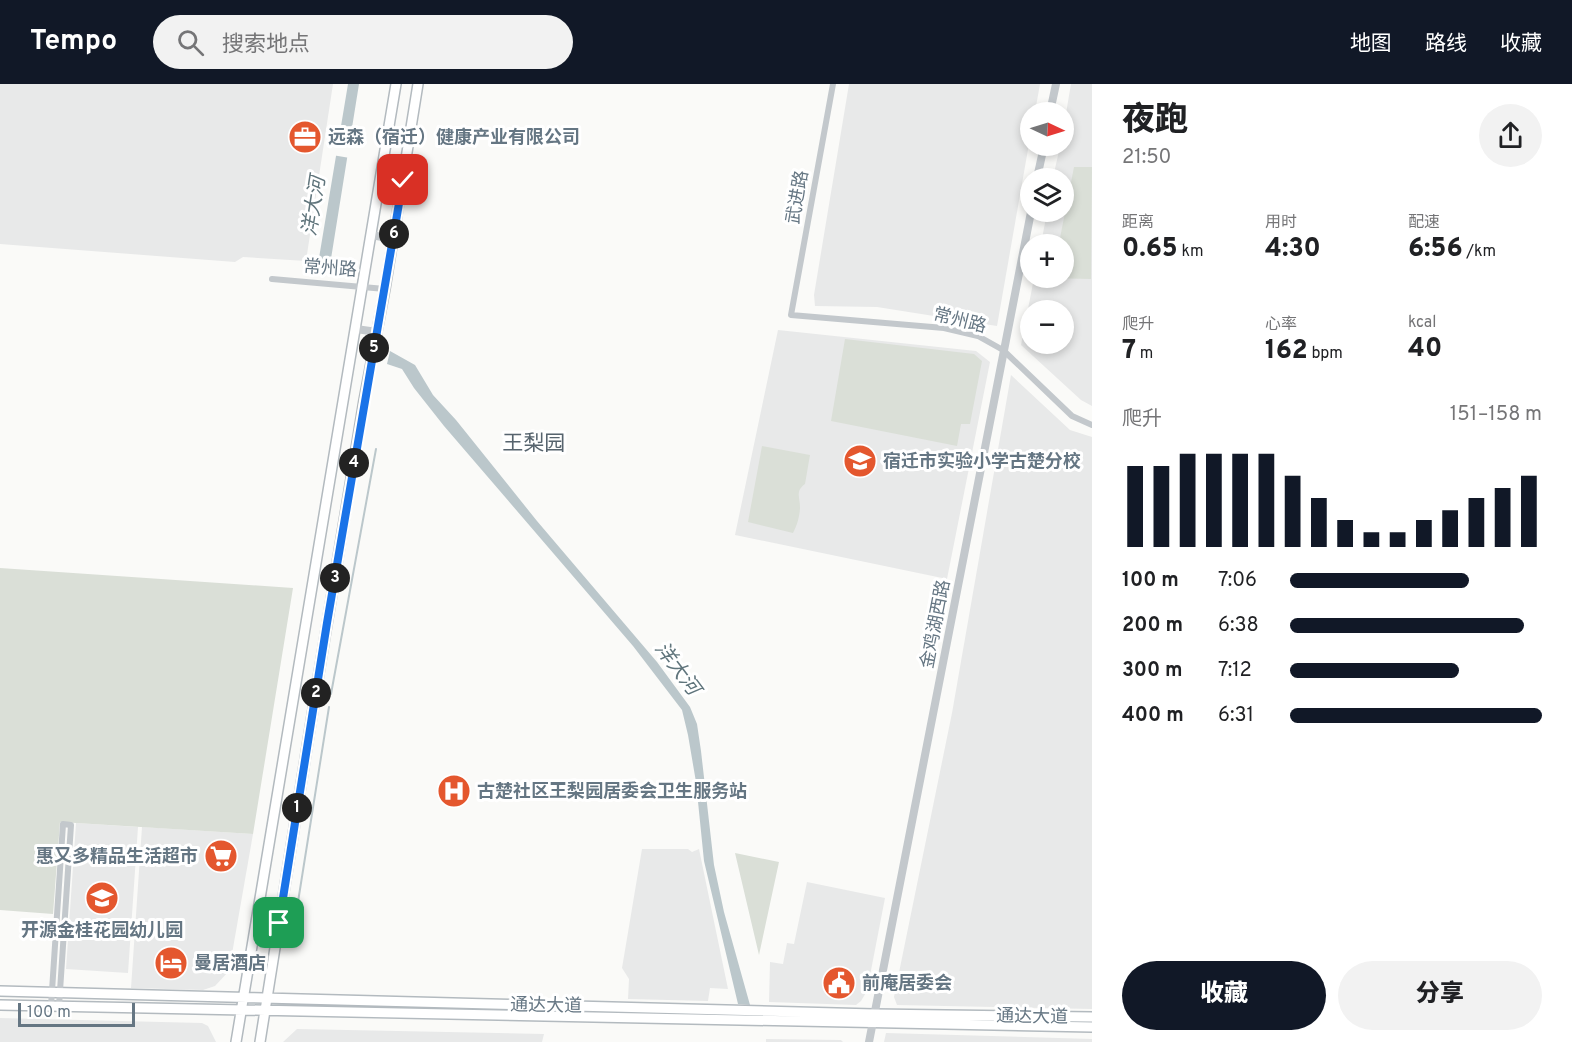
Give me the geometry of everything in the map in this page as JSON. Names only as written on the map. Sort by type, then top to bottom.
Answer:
[{"type":"main road","points":[[236,1042],[396,84]]},
{"type":"main road","points":[[260,1042],[418,84]]},
{"type":"main road","name":"通达大道","points":[[0,991],[244,996],[1092,1027]]},
{"type":"main road","name":"通达大道","points":[[0,1005],[266,1012],[873,1019],[1092,1017]]},
{"type":"street","name":"武进路","points":[[791,315],[833,84]]},
{"type":"street","points":[[1052,102],[1056,84]]},
{"type":"street","name":"金鸡湖西路","points":[[869,1042],[1029,222]]},
{"type":"street","points":[[371,235],[393,239]]},
{"type":"street","name":"常州路","points":[[272,279],[386,289]]},
{"type":"street","name":"常州路","points":[[791,315],[944,328],[978,336],[1003,350],[1072,416],[1092,425]]},
{"type":"street","points":[[356,329],[377,332]]},
{"type":"street","points":[[55,1006],[65,916],[71,825],[63,824],[57,916],[56,992]]},
{"type":"street","points":[[59,890],[67,890]]},
{"type":"street","points":[[57,916],[65,916]]},
{"type":"shaded area","points":[[0,84],[333,84],[306,261],[243,257],[235,262],[0,244]]},
{"type":"shaded area","points":[[348,84],[359,84],[330,265],[318,264]]},
{"type":"shaded area","points":[[849,84],[1040,84],[1037,102],[1020,102],[1020,156],[1027,156],[1025,168],[1020,168],[1020,195],[997,326],[877,307],[815,306],[814,295]]},
{"type":"shaded area","points":[[1071,84],[1092,84],[1092,406],[1081,400],[1031,354],[1074,354],[1074,300],[1030,300],[1032,288],[1074,288],[1074,234],[1043,234],[1045,222],[1074,222],[1074,168],[1055,168],[1058,156],[1074,156],[1074,102],[1068,102]]},
{"type":"shaded area","points":[[1092,167],[1091,279],[1074,279],[1074,234],[1061,234],[1063,222],[1074,222],[1074,168]]},
{"type":"shaded area","name":"宿迁市实验小学古楚分校","points":[[778,330],[976,351],[990,362],[947,579],[735,535]]},
{"type":"shaded area","points":[[845,339],[974,354],[982,361],[970,424],[961,424],[957,446],[831,421]]},
{"type":"shaded area","points":[[390,351],[415,365],[433,395],[657,662],[690,707],[697,724],[714,865],[724,912],[750,1005],[738,1004],[704,861],[696,782],[682,710],[633,646],[444,426],[402,369],[387,364]]},
{"type":"shaded area","points":[[1011,375],[1070,430],[1092,437],[1092,1009],[897,1005],[894,997],[952,713]]},
{"type":"shaded area","points":[[762,446],[810,455],[805,484],[799,492],[800,507],[793,533],[748,522]]},
{"type":"shaded area","points":[[0,568],[293,588],[253,834],[60,822],[53,914],[0,910]]},
{"type":"shaded area","name":"开源金桂花园幼儿园","points":[[76,823],[138,827],[128,973],[66,969]]},
{"type":"shaded area","points":[[142,827],[253,834],[229,971],[215,986],[203,990],[131,988]]},
{"type":"shaded area","points":[[642,849],[688,849],[692,852],[699,849],[728,989],[710,988],[708,1001],[628,999],[629,979],[622,968]]},
{"type":"shaded area","points":[[735,853],[779,862],[759,955]]},
{"type":"shaded area","points":[[807,882],[885,898],[867,991],[856,1005],[769,1002],[770,962],[783,964],[787,943],[794,944]]},
{"type":"shaded area","points":[[0,1018],[202,1023],[208,1026],[216,1042],[0,1042]]},
{"type":"shaded area","points":[[297,1029],[544,1034],[542,1042],[283,1042]]},
{"type":"shaded area","points":[[886,1033],[1092,1039],[1092,1042],[884,1042]]},
{"type":"shaded area","points":[[766,1039],[841,1040],[843,1042],[766,1042]]},
{"type":"pier","points":[[335,136],[353,137],[350,158],[332,155]]},
{"type":"waterway","points":[[331,694],[376,449]]},
{"type":"waterway","points":[[294,927],[329,707]]},
{"type":"place","name":"远森（宿迁）健康产业有限公司","points":[[305,137]]},
{"type":"place","name":"宿迁市实验小学古楚分校","points":[[860,461]]},
{"type":"place","name":"古楚社区王梨园居委会卫生服务站","points":[[454,791]]},
{"type":"place","name":"惠又多精品生活超市","points":[[221,856]]},
{"type":"place","name":"开源金桂花园幼儿园","points":[[102,898]]},
{"type":"place","name":"曼居酒店","points":[[171,963]]},
{"type":"place","name":"前庵居委会","points":[[839,983]]},
{"type":"district","name":"王梨园","points":[[534,443]]},
{"type":"route","points":[[279,923],[364,400],[386,289],[403,180]]},
{"type":"water label","name":"洋大河","points":[[313,206]]},
{"type":"water label","name":"洋大河","points":[[678,668]]}]
